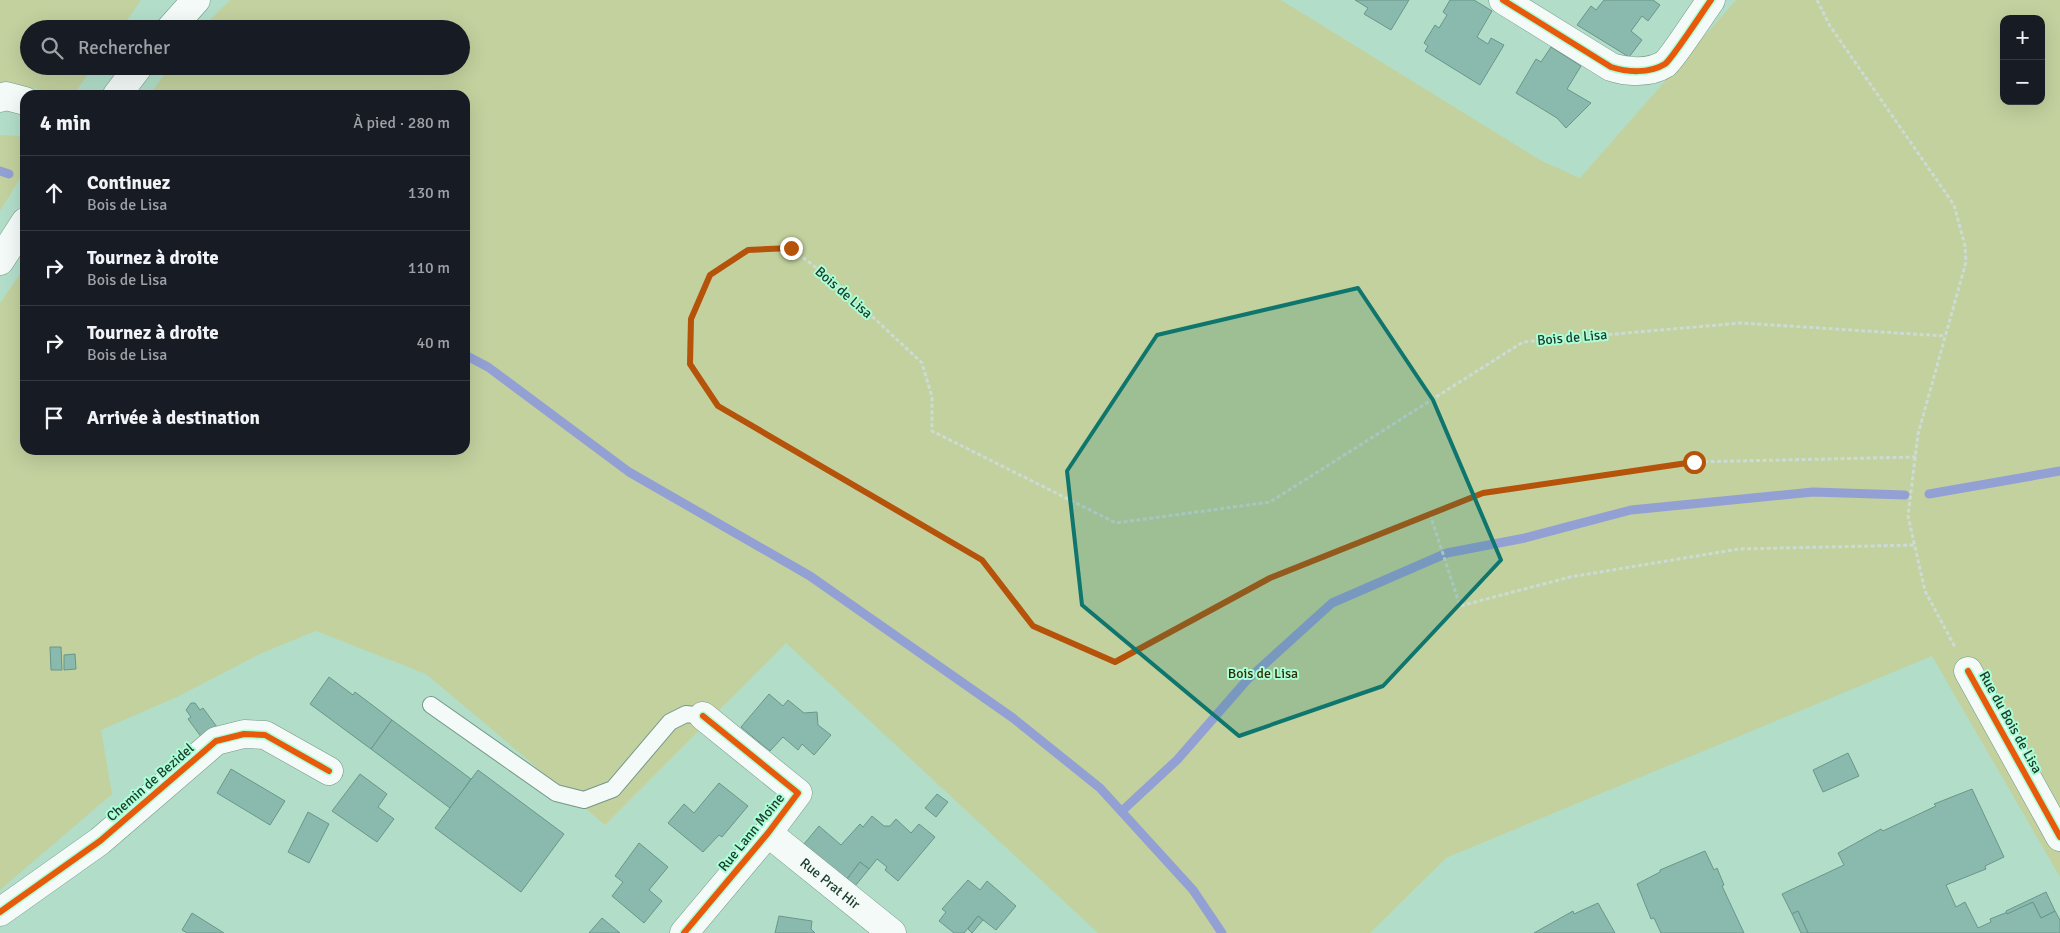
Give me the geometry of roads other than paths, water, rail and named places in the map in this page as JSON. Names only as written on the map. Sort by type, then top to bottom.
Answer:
[{"type":"street","points":[[178,20],[196,0]]},
{"type":"street","points":[[1503,0],[1611,67],[1626,72],[1665,64],[1711,0]]},
{"type":"street","points":[[121,90],[132,75]]},
{"type":"street","points":[[0,98],[6,96],[20,100]]},
{"type":"street","points":[[0,262],[20,230]]},
{"type":"street","name":"Rue du Bois de Lisa","points":[[1968,672],[2060,837]]},
{"type":"street","name":"Rue Lann Moine","points":[[684,933],[768,833],[798,794],[704,716]]},
{"type":"street","name":"Chemin de Bezidel","points":[[0,912],[100,841],[216,741],[244,734],[265,735],[328,771]]},
{"type":"street","name":"Rue Prat Hir","points":[[768,833],[892,933]]},
{"type":"lane","points":[[431,705],[556,793],[584,800],[613,789],[670,722],[686,714],[704,716]]},
{"type":"waterway","points":[[0,171],[9,174]]},
{"type":"waterway","points":[[470,358],[488,367],[629,472],[810,576],[1013,718],[1100,788],[1193,890],[1222,933]]},
{"type":"waterway","points":[[1929,494],[2060,471]]},
{"type":"waterway","points":[[1122,811],[1177,760],[1247,680],[1332,603],[1447,553],[1525,538],[1631,510],[1813,492],[1905,495]]},
{"type":"park label","name":"Bois de Lisa","points":[[1263,673]]}]
